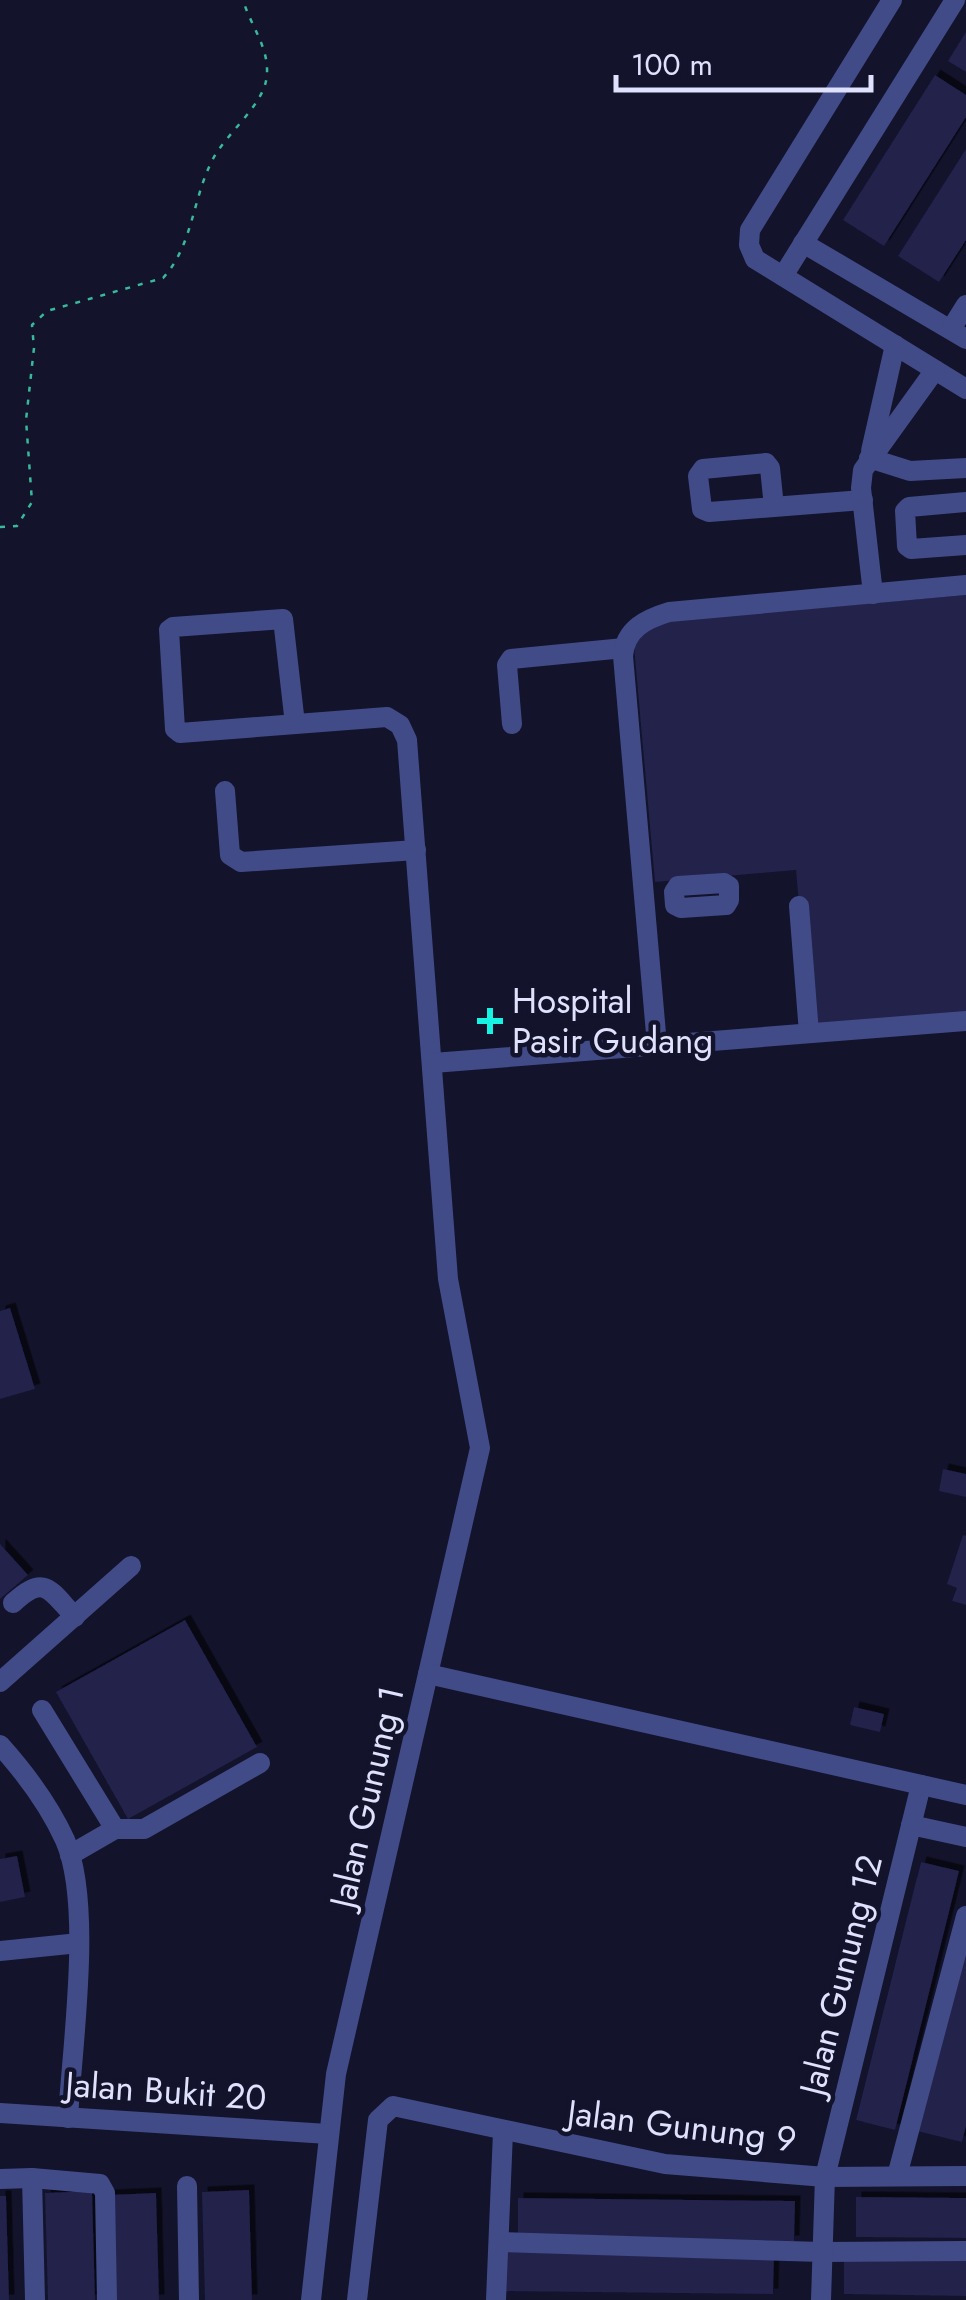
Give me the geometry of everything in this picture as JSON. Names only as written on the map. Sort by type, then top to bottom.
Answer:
[{"type":"street","points":[[892,0],[750,230],[749,245],[755,259],[966,389]]},
{"type":"street","points":[[783,276],[955,0]]},
{"type":"street","points":[[803,244],[958,334],[966,305]]},
{"type":"street","points":[[873,594],[861,479],[870,458],[895,345]]},
{"type":"street","points":[[870,458],[935,370]]},
{"type":"street","points":[[870,458],[910,471],[966,468]]},
{"type":"street","points":[[774,507],[862,500]]},
{"type":"street","points":[[966,502],[909,507],[905,511],[907,546],[911,549],[966,545]]},
{"type":"street","points":[[656,1045],[624,648],[633,630],[669,612],[966,585]]},
{"type":"street","points":[[295,724],[286,624],[279,617],[173,626],[169,630],[175,729],[180,733],[387,717],[400,724],[407,740],[448,1279],[480,1448],[428,1674]]},
{"type":"street","points":[[512,724],[507,666],[510,660],[624,648]]},
{"type":"street","points":[[224,791],[230,854],[241,862],[416,850]]},
{"type":"street","points":[[644,900],[674,898]]},
{"type":"street","points":[[799,906],[810,1034]]},
{"type":"street","points":[[433,1063],[966,1021]]},
{"type":"street","points":[[0,1682],[131,1566]]},
{"type":"street","points":[[13,1603],[31,1587],[40,1585],[49,1589],[74,1617]]},
{"type":"street","name":"Jalan Gunung 1","points":[[311,2300],[336,2074],[428,1674],[966,1795]]},
{"type":"street","points":[[42,1710],[115,1829]]},
{"type":"street","points":[[0,1745],[42,1798],[70,1855],[80,1914],[68,2118]]},
{"type":"street","points":[[70,1855],[115,1829],[144,1829],[260,1763]]},
{"type":"street","name":"Jalan Gunung 12","points":[[821,2300],[825,2176],[920,1784]]},
{"type":"street","points":[[911,1825],[966,1837]]},
{"type":"street","points":[[897,2176],[966,1916]]},
{"type":"street","points":[[0,1952],[78,1943]]},
{"type":"street","name":"Jalan Gunung 9","points":[[357,2300],[378,2120],[394,2106],[665,2164],[825,2176],[966,2176]]},
{"type":"street","name":"Jalan Bukit 20","points":[[0,2113],[328,2134]]},
{"type":"street","points":[[496,2300],[504,2132]]},
{"type":"street","points":[[32,2178],[35,2300]]},
{"type":"street","points":[[0,2179],[100,2184],[105,2193],[107,2300]]},
{"type":"street","points":[[187,2186],[190,2300]]},
{"type":"street","points":[[499,2242],[822,2252],[966,2251]]},
{"type":"path","points":[[0,527],[16,526],[32,502],[26,420],[34,348],[32,325],[47,310],[164,278],[177,263],[188,237],[194,206],[214,156],[266,82],[266,52],[242,0]]},
{"type":"building","points":[[966,32],[966,72],[948,61]]},
{"type":"building","points":[[935,75],[966,95],[966,117],[884,246],[843,220]]},
{"type":"building","points":[[966,149],[966,240],[939,282],[898,256]]},
{"type":"building","points":[[966,595],[966,1015],[810,1029],[796,870],[655,882],[632,624]]},
{"type":"building","points":[[10,1308],[35,1389],[0,1399],[0,1311]]},
{"type":"building","points":[[943,1469],[966,1474],[966,1497],[939,1491]]},
{"type":"building","points":[[963,1535],[966,1605],[952,1601],[957,1588],[947,1584]]},
{"type":"building","points":[[0,1544],[28,1575],[0,1599]]},
{"type":"building","points":[[185,1620],[257,1747],[128,1819],[56,1692]]},
{"type":"building","points":[[854,1707],[884,1714],[880,1732],[850,1725]]},
{"type":"building","points":[[17,1856],[25,1897],[0,1902],[0,1859]]},
{"type":"building","points":[[921,1862],[959,1871],[895,2130],[856,2120]]},
{"type":"building","points":[[966,1946],[966,2126],[962,2142],[917,2131]]},
{"type":"building","points":[[249,2190],[252,2300],[205,2300],[202,2192]]},
{"type":"building","points":[[92,2191],[95,2300],[48,2300],[45,2193]]},
{"type":"building","points":[[156,2193],[159,2300],[112,2300],[109,2195]]},
{"type":"building","points":[[0,2196],[6,2196],[9,2300],[0,2300]]},
{"type":"building","points":[[856,2197],[966,2198],[966,2238],[856,2237]]},
{"type":"building","points":[[518,2198],[795,2201],[794,2241],[518,2239]]},
{"type":"building","points":[[497,2251],[774,2254],[773,2294],[497,2291]]},
{"type":"building","points":[[844,2255],[966,2256],[966,2296],[844,2294]]},
{"type":"place","name":"Hospital Pasir Gudang","points":[[490,1021]]}]
